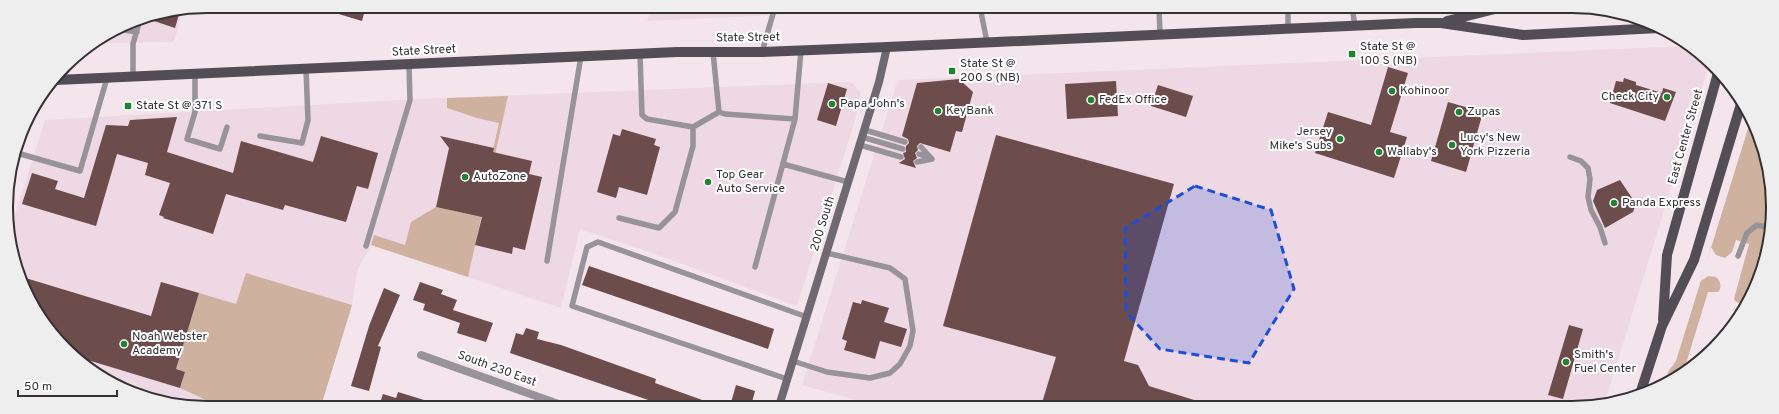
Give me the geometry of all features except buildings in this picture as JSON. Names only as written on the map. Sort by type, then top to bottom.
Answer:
[{"type":"main road","name":"State Street","points":[[1441,23],[1480,13]]},
{"type":"main road","name":"State Street","points":[[60,80],[581,56],[887,48],[1160,34],[1441,23],[1523,34],[1647,29]]},
{"type":"main road","name":"East Center Street","points":[[1662,326],[1667,255],[1717,78]]},
{"type":"main road","name":"East Center Street","points":[[1642,388],[1662,326],[1694,260],[1739,109]]},
{"type":"street","name":"200 South","points":[[780,401],[879,82],[887,48]]},
{"type":"street","name":"South 230 East","points":[[421,355],[550,401]]},
{"type":"lane","points":[[762,52],[773,13]]},
{"type":"lane","points":[[981,13],[987,42]]},
{"type":"lane","points":[[1159,13],[1160,34]]},
{"type":"lane","points":[[1288,13],[1288,29]]},
{"type":"lane","points":[[1353,13],[1355,26]]},
{"type":"lane","points":[[133,77],[134,44],[138,26]]},
{"type":"lane","points":[[127,30],[137,32]]},
{"type":"lane","points":[[755,267],[795,119],[801,50]]},
{"type":"lane","points":[[713,52],[719,112]]},
{"type":"lane","points":[[640,54],[642,115],[647,119],[693,127],[719,112],[726,114],[795,119]]},
{"type":"lane","points":[[547,261],[581,56]]},
{"type":"lane","points":[[366,246],[410,100],[409,64]]},
{"type":"lane","points":[[260,136],[302,143],[308,120],[306,69]]},
{"type":"lane","points":[[195,74],[195,112],[187,139],[220,149],[227,127]]},
{"type":"lane","points":[[21,154],[80,171],[106,78]]},
{"type":"lane","points":[[619,218],[659,228],[675,212],[693,146],[693,127]]},
{"type":"lane","points":[[862,137],[905,142]]},
{"type":"lane","points":[[862,137],[903,149]]},
{"type":"lane","points":[[862,137],[901,156]]},
{"type":"lane","points":[[921,147],[932,159]]},
{"type":"lane","points":[[919,154],[932,159]]},
{"type":"lane","points":[[1570,157],[1581,161],[1588,168],[1590,179],[1588,197],[1591,210],[1600,227],[1605,243]]},
{"type":"lane","points":[[917,162],[932,159]]},
{"type":"lane","points":[[783,164],[848,182]]},
{"type":"lane","points":[[1738,256],[1747,233],[1757,225],[1765,227]]},
{"type":"lane","points":[[787,379],[572,306],[587,247],[598,242],[807,317]]},
{"type":"lane","points":[[793,361],[827,372],[870,378],[890,372],[900,364],[910,346],[913,331],[904,279],[890,268],[827,252]]},
{"type":"highlighted area","points":[[1195,186],[1271,210],[1294,289],[1249,363],[1160,349],[1126,312],[1125,228]]},
{"type":"shaded area","points":[[650,13],[817,13],[647,21]]},
{"type":"shaded area","points":[[182,15],[174,42],[104,43],[121,33],[145,23]]},
{"type":"shaded area","points":[[1680,46],[1708,69],[1606,398],[1585,401],[860,401],[802,385],[896,85],[901,80]]},
{"type":"shaded area","points":[[849,82],[854,84],[860,92],[861,101],[797,306],[655,254],[580,229],[561,308],[371,245],[357,271],[352,305],[323,401],[194,401],[169,397],[138,388],[121,381],[99,368],[79,353],[61,335],[46,315],[33,293],[23,269],[13,220],[45,120],[416,99]]},
{"type":"shaded area","points":[[508,96],[468,277],[371,245],[374,235],[405,245],[411,222],[436,207],[478,216],[499,123],[477,118],[447,108],[447,98]]},
{"type":"shaded area","points":[[1748,127],[1756,145],[1762,169],[1766,194],[1766,220],[1756,269],[1740,303],[1736,302],[1734,299],[1749,244],[1736,240],[1732,252],[1725,258],[1716,255],[1711,247]]},
{"type":"shaded area","points":[[1705,266],[1701,281],[1708,276],[1716,277],[1720,282],[1720,289],[1718,292],[1708,292],[1686,364],[1667,376],[1676,361]]},
{"type":"shaded area","points":[[246,273],[352,305],[323,401],[206,401],[180,388],[185,372],[176,369],[199,293],[236,304]]},
{"type":"place","name":"State St @ 100 S (NB)","points":[[1352,54]]},
{"type":"place","name":"State St @ 200 S (NB)","points":[[952,71]]},
{"type":"place","name":"Kohinoor","points":[[1392,91]]},
{"type":"place","name":"Check City","points":[[1667,97]]},
{"type":"place","name":"FedEx Office","points":[[1091,100]]},
{"type":"place","name":"Papa John's","points":[[832,104]]},
{"type":"place","name":"State St @ 371 S","points":[[128,106]]},
{"type":"place","name":"KeyBank","points":[[938,111]]},
{"type":"place","name":"Zupas","points":[[1459,112]]},
{"type":"place","name":"Jersey Mike's Subs","points":[[1340,139]]},
{"type":"place","name":"Lucy's New York Pizzeria","points":[[1452,145]]},
{"type":"place","name":"Wallaby's","points":[[1379,152]]},
{"type":"place","name":"AutoZone","points":[[465,177]]},
{"type":"place","name":"Top Gear Auto Service","points":[[708,182]]},
{"type":"place","name":"Panda Express","points":[[1614,203]]},
{"type":"place","name":"Noah Webster Academy","points":[[124,344]]},
{"type":"place","name":"Smith's Fuel Center","points":[[1566,362]]}]
